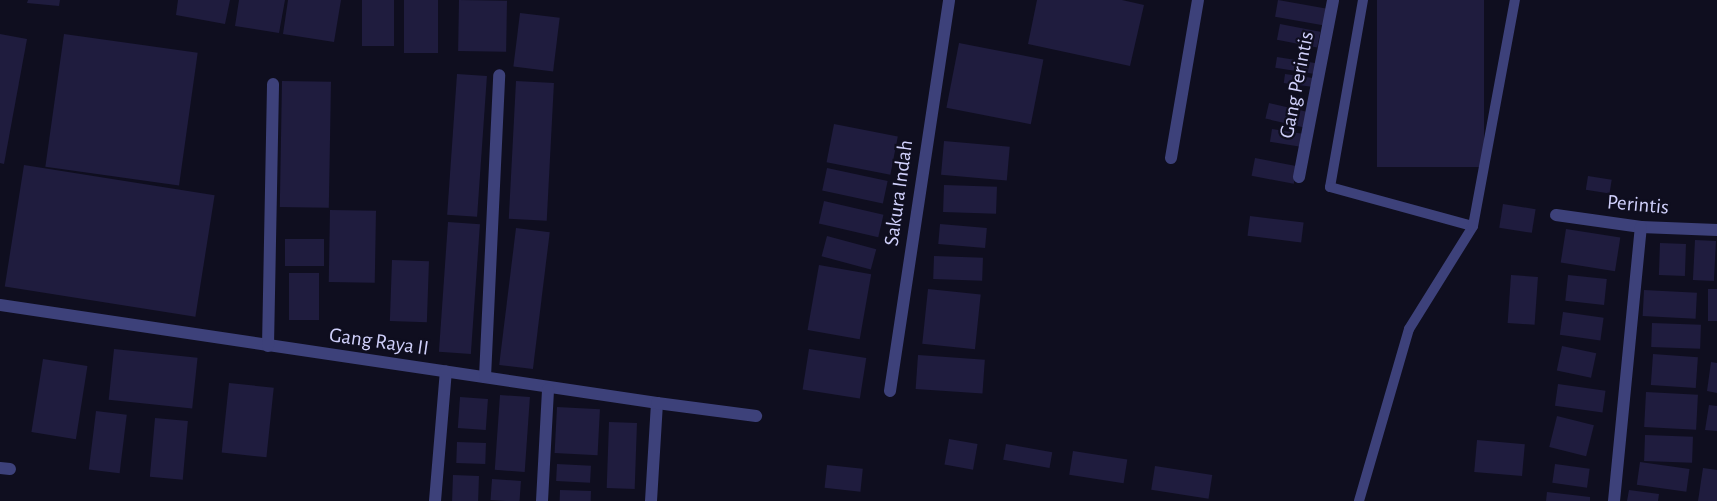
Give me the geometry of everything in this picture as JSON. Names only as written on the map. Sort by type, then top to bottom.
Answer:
[{"type":"street","name":"Sakura Indah","points":[[890,391],[949,0]]},
{"type":"street","points":[[1172,158],[1198,0]]},
{"type":"street","name":"Gang Perintis","points":[[1299,177],[1333,0]]},
{"type":"street","points":[[485,377],[500,75]]},
{"type":"street","points":[[268,346],[273,84]]},
{"type":"street","name":"Perintis","points":[[1556,215],[1641,227],[1717,230]]},
{"type":"street","points":[[1614,501],[1641,227]]},
{"type":"street","name":"Gang Raya II","points":[[0,305],[446,371],[548,389],[756,416]]},
{"type":"street","points":[[435,501],[446,371]]},
{"type":"street","points":[[542,501],[548,389]]},
{"type":"street","points":[[651,501],[657,403]]},
{"type":"lane","points":[[1363,0],[1330,188],[1473,226]]},
{"type":"lane","points":[[1359,501],[1409,329],[1473,226],[1515,0]]},
{"type":"building","points":[[28,0],[60,0],[59,6],[27,3]]},
{"type":"building","points":[[178,0],[230,0],[225,24],[176,15]]},
{"type":"building","points":[[239,0],[285,0],[279,33],[235,26]]},
{"type":"building","points":[[288,0],[341,0],[334,42],[283,34]]},
{"type":"building","points":[[362,0],[394,0],[394,46],[362,46]]},
{"type":"building","points":[[404,0],[438,0],[438,53],[404,53]]},
{"type":"building","points":[[459,0],[507,1],[506,52],[458,51]]},
{"type":"building","points":[[1037,0],[1122,0],[1144,5],[1130,66],[1028,44]]},
{"type":"building","points":[[1278,0],[1327,9],[1324,25],[1275,17]]},
{"type":"building","points":[[1377,0],[1484,0],[1484,167],[1377,167]]},
{"type":"building","points":[[520,13],[560,18],[553,71],[513,67]]},
{"type":"building","points":[[1280,24],[1320,32],[1317,48],[1277,40]]},
{"type":"building","points":[[0,34],[27,39],[4,164],[0,163]]},
{"type":"building","points":[[64,34],[198,53],[179,185],[45,167]]},
{"type":"building","points":[[959,43],[1043,59],[1031,124],[946,108]]},
{"type":"building","points":[[1277,57],[1317,63],[1315,74],[1275,68]]},
{"type":"building","points":[[457,74],[487,76],[477,217],[447,215]]},
{"type":"building","points":[[1285,74],[1315,78],[1313,87],[1284,83]]},
{"type":"building","points":[[282,81],[331,82],[329,208],[280,207]]},
{"type":"building","points":[[516,81],[554,83],[547,221],[509,219]]},
{"type":"building","points":[[1269,103],[1309,112],[1305,128],[1265,119]]},
{"type":"building","points":[[834,124],[898,136],[890,175],[827,162]]},
{"type":"building","points":[[1272,129],[1303,134],[1301,147],[1270,142]]},
{"type":"building","points":[[944,141],[1010,147],[1007,181],[941,175]]},
{"type":"building","points":[[1255,158],[1297,166],[1294,184],[1252,176]]},
{"type":"building","points":[[24,165],[215,195],[195,317],[5,286]]},
{"type":"building","points":[[827,168],[888,181],[883,203],[822,190]]},
{"type":"building","points":[[1588,176],[1612,180],[1610,194],[1586,190]]},
{"type":"building","points":[[944,185],[997,187],[996,214],[943,212]]},
{"type":"building","points":[[824,201],[883,215],[878,237],[819,223]]},
{"type":"building","points":[[1503,204],[1536,209],[1532,233],[1499,228]]},
{"type":"building","points":[[330,210],[376,211],[375,283],[329,282]]},
{"type":"building","points":[[1250,216],[1304,223],[1301,242],[1248,236]]},
{"type":"building","points":[[448,222],[480,224],[471,354],[439,352]]},
{"type":"building","points":[[940,224],[987,228],[985,248],[938,244]]},
{"type":"building","points":[[516,228],[550,232],[533,369],[499,365]]},
{"type":"building","points":[[1566,229],[1620,238],[1615,271],[1561,263]]},
{"type":"building","points":[[827,236],[876,249],[871,269],[822,256]]},
{"type":"building","points":[[285,239],[324,239],[324,266],[285,266]]},
{"type":"building","points":[[1695,240],[1716,241],[1714,281],[1693,280]]},
{"type":"building","points":[[1660,243],[1686,244],[1685,276],[1659,275]]},
{"type":"building","points":[[934,256],[983,258],[982,281],[933,279]]},
{"type":"building","points":[[392,260],[429,261],[427,322],[390,321]]},
{"type":"building","points":[[819,265],[871,274],[860,339],[808,330]]},
{"type":"building","points":[[289,273],[319,273],[319,320],[289,320]]},
{"type":"building","points":[[1511,275],[1538,277],[1535,325],[1508,323]]},
{"type":"building","points":[[1568,275],[1607,279],[1604,305],[1565,301]]},
{"type":"building","points":[[928,289],[981,295],[975,349],[922,344]]},
{"type":"building","points":[[1708,289],[1717,289],[1717,321],[1708,321]]},
{"type":"building","points":[[1644,290],[1697,293],[1696,319],[1643,316]]},
{"type":"building","points":[[1563,312],[1604,318],[1600,340],[1560,335]]},
{"type":"building","points":[[1652,323],[1701,325],[1700,349],[1651,347]]},
{"type":"building","points":[[1562,346],[1596,353],[1591,378],[1557,370]]},
{"type":"building","points":[[114,349],[198,358],[192,409],[109,400]]},
{"type":"building","points":[[809,349],[866,358],[860,399],[803,389]]},
{"type":"building","points":[[1653,354],[1698,357],[1696,388],[1651,385]]},
{"type":"building","points":[[918,355],[985,360],[982,394],[916,389]]},
{"type":"building","points":[[43,359],[87,366],[76,439],[31,432]]},
{"type":"building","points":[[1711,362],[1717,363],[1717,393],[1707,391]]},
{"type":"building","points":[[229,383],[274,388],[266,457],[222,453]]},
{"type":"building","points":[[1558,384],[1606,391],[1602,412],[1555,406]]},
{"type":"building","points":[[1646,392],[1698,395],[1696,430],[1644,427]]},
{"type":"building","points":[[500,395],[530,397],[525,472],[495,470]]},
{"type":"building","points":[[460,397],[488,399],[486,430],[458,428]]},
{"type":"building","points":[[1709,405],[1717,406],[1717,431],[1705,430]]},
{"type":"building","points":[[557,407],[600,409],[598,455],[555,453]]},
{"type":"building","points":[[96,411],[127,415],[120,473],[89,470]]},
{"type":"building","points":[[1557,416],[1594,425],[1586,456],[1549,447]]},
{"type":"building","points":[[155,418],[188,421],[183,480],[150,477]]},
{"type":"building","points":[[609,422],[637,423],[635,489],[607,488]]},
{"type":"building","points":[[1645,435],[1693,437],[1692,463],[1644,461]]},
{"type":"building","points":[[949,439],[978,444],[973,470],[944,465]]},
{"type":"building","points":[[1477,440],[1525,444],[1522,476],[1474,472]]},
{"type":"building","points":[[457,442],[486,443],[485,464],[456,463]]},
{"type":"building","points":[[1006,444],[1052,452],[1050,468],[1003,460]]},
{"type":"building","points":[[1073,451],[1127,460],[1124,483],[1069,475]]},
{"type":"building","points":[[1640,462],[1690,469],[1686,492],[1637,485]]},
{"type":"building","points":[[557,464],[591,466],[590,483],[556,481]]},
{"type":"building","points":[[1555,464],[1590,469],[1587,488],[1552,483]]},
{"type":"building","points":[[827,465],[863,469],[860,492],[825,488]]},
{"type":"building","points":[[1155,466],[1212,475],[1209,499],[1151,490]]},
{"type":"building","points":[[1703,468],[1717,470],[1717,501],[1698,501]]},
{"type":"building","points":[[453,475],[479,476],[478,501],[452,501]]},
{"type":"building","points":[[492,479],[521,481],[520,501],[491,500]]},
{"type":"building","points":[[560,490],[591,491],[591,501],[560,501]]},
{"type":"building","points":[[1629,490],[1659,494],[1658,501],[1627,501]]},
{"type":"building","points":[[1547,492],[1590,497],[1590,501],[1546,501]]}]
